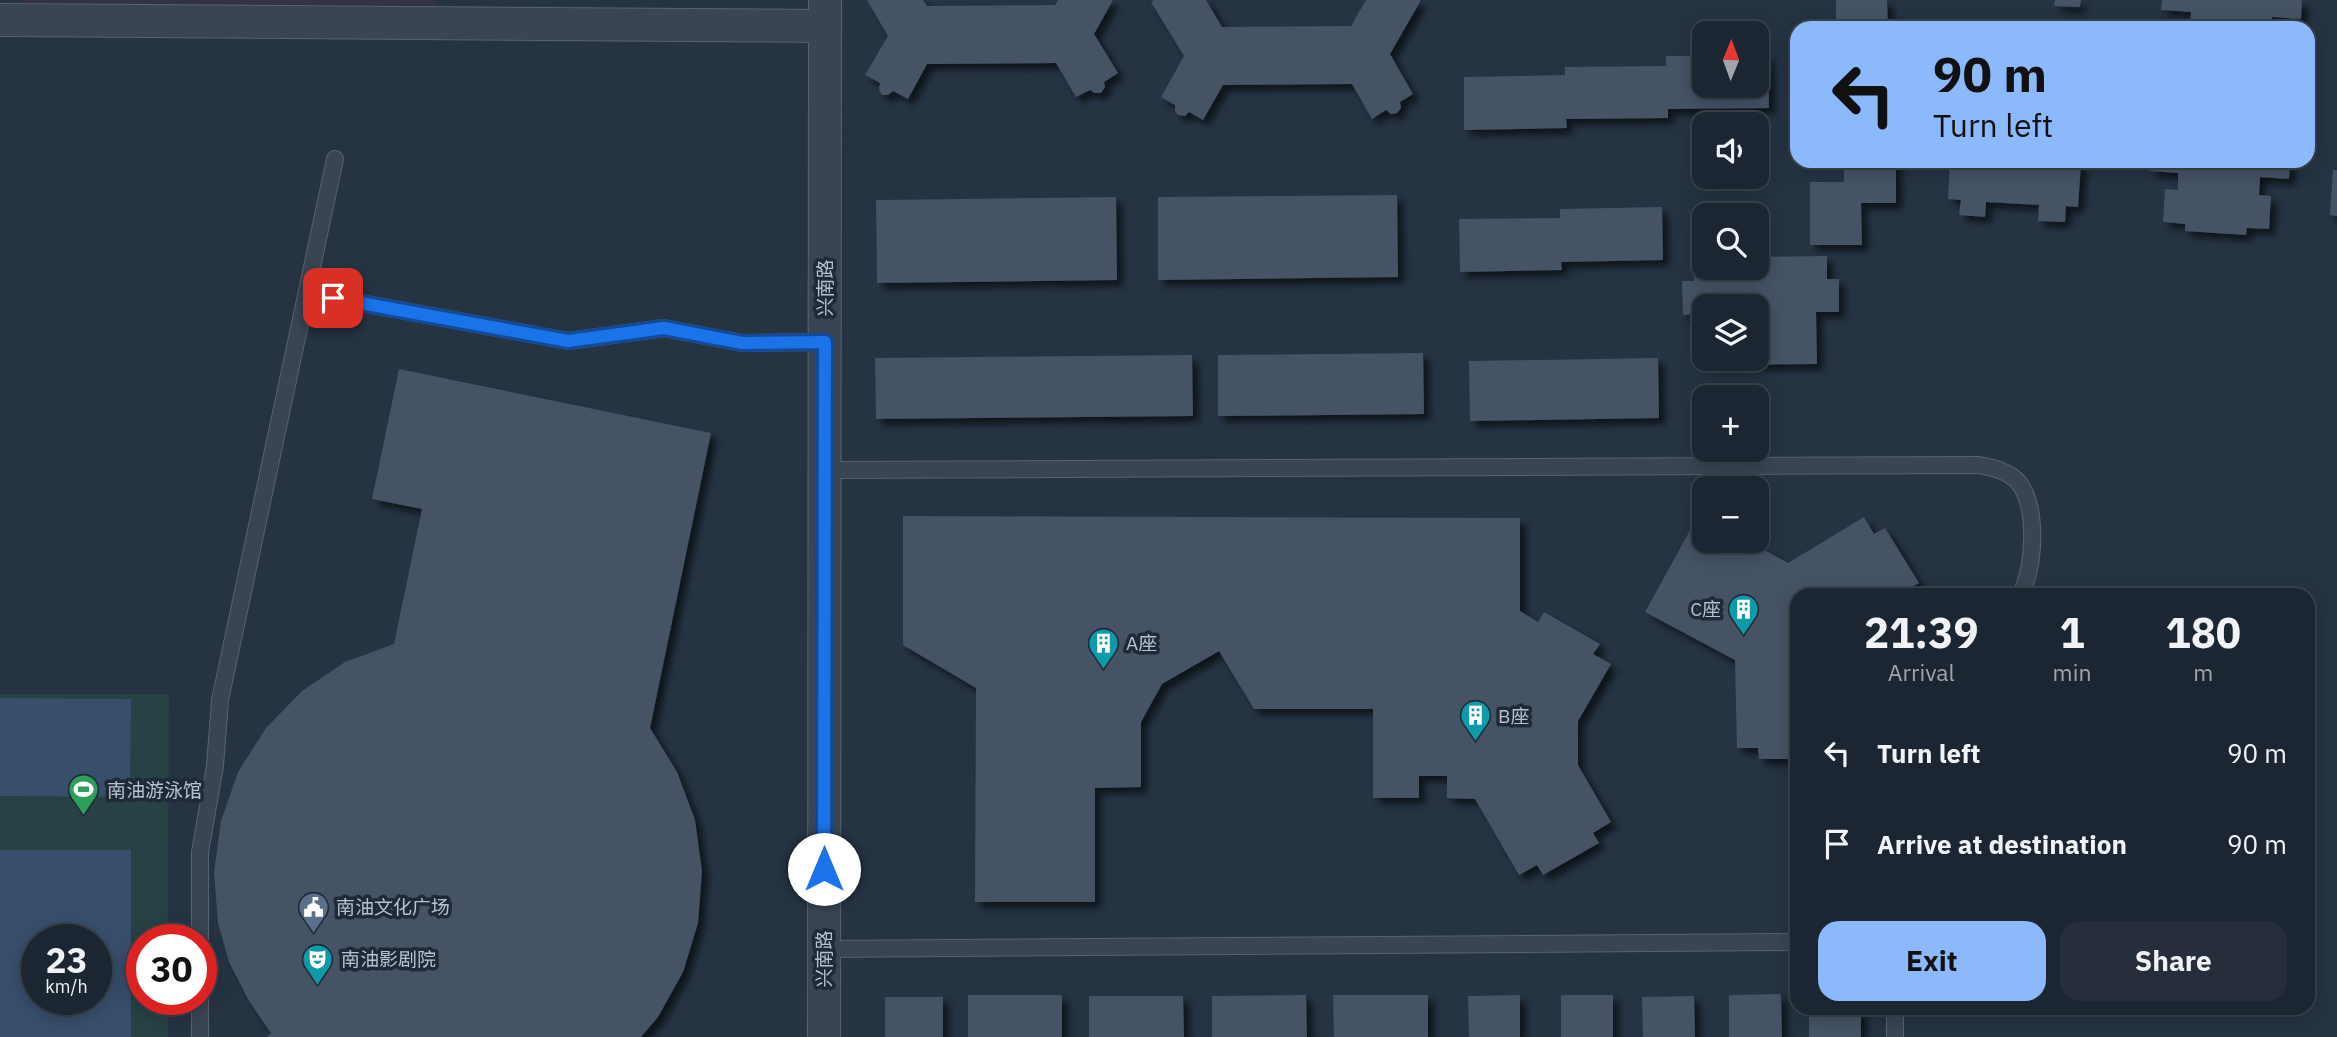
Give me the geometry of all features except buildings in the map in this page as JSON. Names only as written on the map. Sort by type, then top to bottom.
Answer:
[{"type":"street","points":[[0,20],[825,13]]},
{"type":"street","name":"兴南路","points":[[824,1037],[825,13]]},
{"type":"lane","points":[[200,924],[200,852],[215,766],[220,700],[335,159]]},
{"type":"lane","points":[[307,293],[568,341],[664,328],[742,343],[825,342]]},
{"type":"lane","points":[[825,470],[1979,465],[2001,470],[2018,481],[2028,499],[2031,561],[2024,588]]},
{"type":"lane","points":[[824,949],[1790,942]]},
{"type":"lane","points":[[200,1015],[200,1037]]},
{"type":"lane","points":[[1895,1015],[1895,1037]]},
{"type":"shaded area","points":[[21,0],[435,0],[435,5],[20,4]]},
{"type":"green space","name":"南油游泳馆","points":[[0,694],[169,694],[168,924],[126,924],[126,1015],[168,1015],[168,1037],[0,1037]]},
{"type":"water","points":[[0,698],[131,699],[130,797],[0,796]]},
{"type":"water","points":[[0,850],[131,850],[131,924],[126,924],[126,1015],[131,1015],[131,1037],[0,1037]]},
{"type":"place","name":"C座","points":[[1744,636]]},
{"type":"place","name":"A座","points":[[1103,670]]},
{"type":"place","name":"B座","points":[[1475,743]]},
{"type":"place","name":"南油游泳馆","points":[[84,817]]},
{"type":"place","name":"南油文化广场","points":[[313,934]]},
{"type":"place","name":"南油影剧院","points":[[318,986]]},
{"type":"route","points":[[333,298],[568,341],[664,328],[742,343],[825,342],[824,869]]}]
